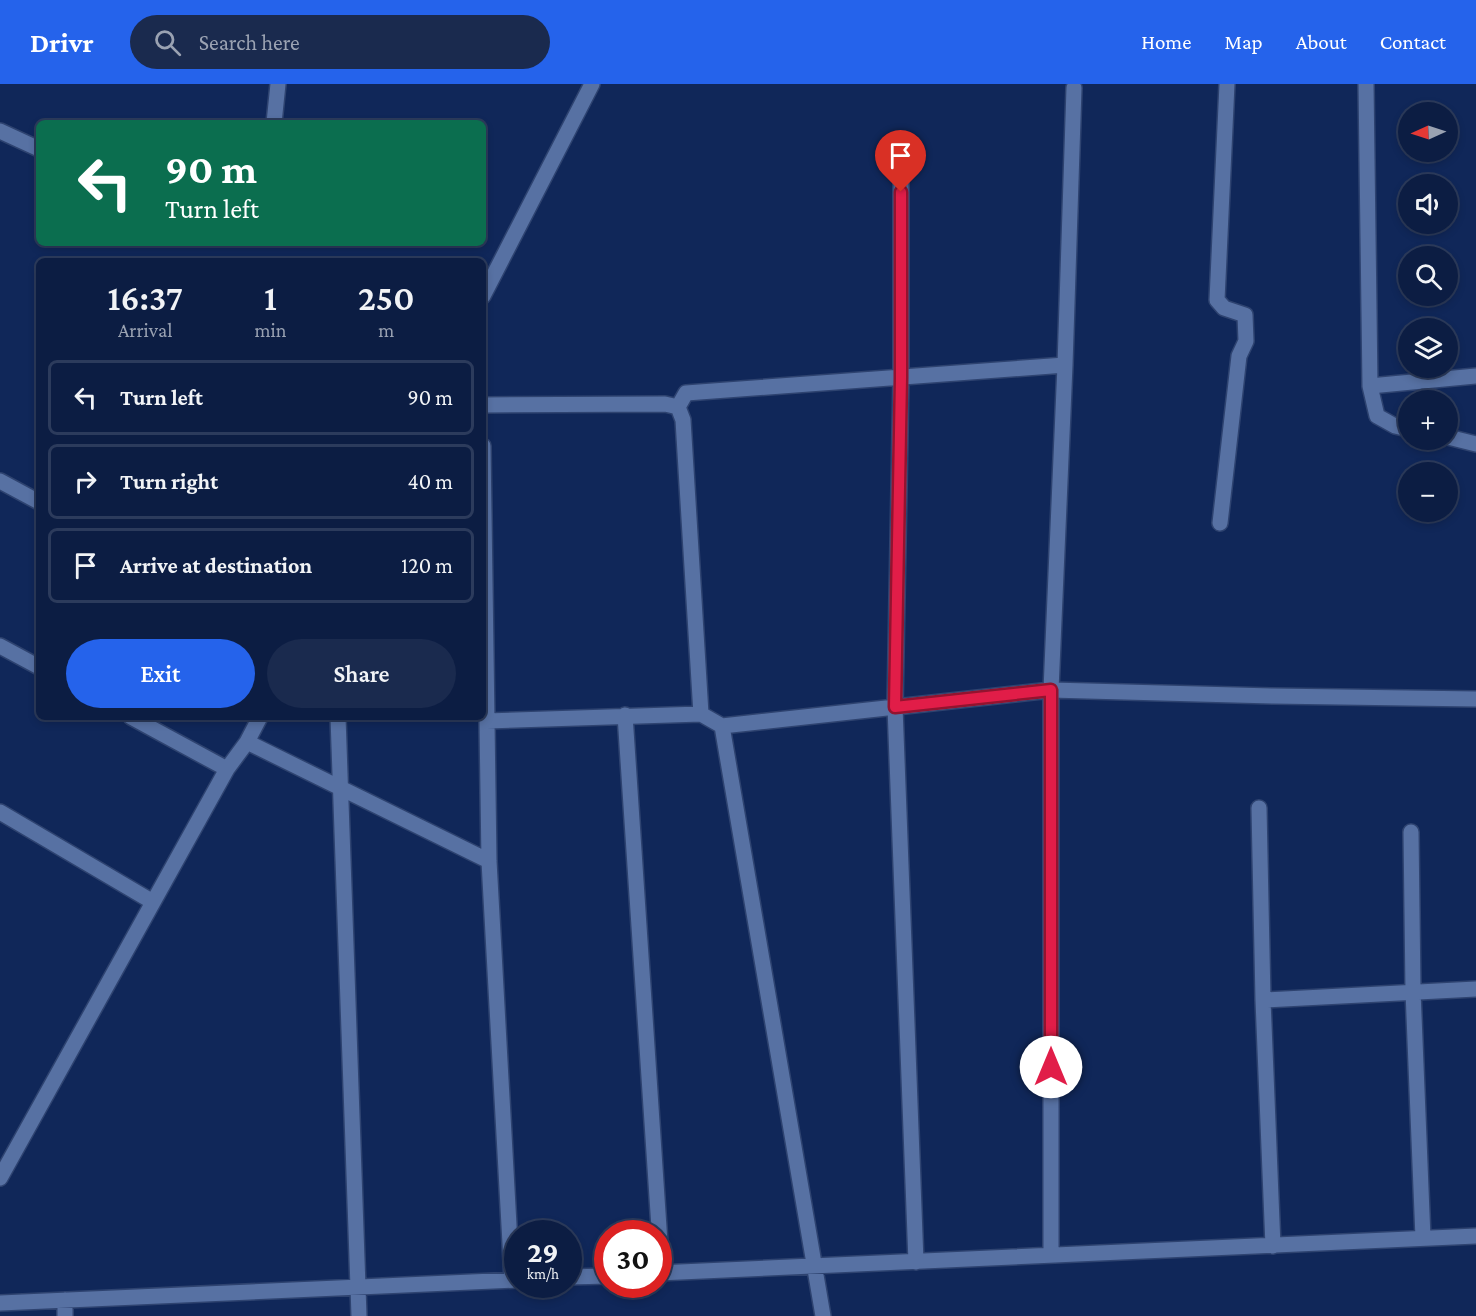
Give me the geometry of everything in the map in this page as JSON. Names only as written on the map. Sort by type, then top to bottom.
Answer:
[{"type":"street","points":[[274,120],[278,84]]},
{"type":"street","points":[[486,290],[592,84]]},
{"type":"street","points":[[1220,523],[1239,356],[1246,341],[1245,315],[1224,308],[1217,300],[1227,84]]},
{"type":"street","points":[[1366,84],[1370,386],[1377,416],[1398,427]]},
{"type":"street","points":[[1051,1256],[1051,690],[1074,88]]},
{"type":"street","points":[[0,130],[36,148]]},
{"type":"street","points":[[901,146],[901,378],[895,707],[916,1262]]},
{"type":"street","points":[[678,407],[686,393],[1065,365]]},
{"type":"street","points":[[1370,386],[1476,376]]},
{"type":"street","points":[[486,405],[665,404],[678,407]]},
{"type":"street","points":[[678,407],[683,420],[701,714]]},
{"type":"street","points":[[1458,440],[1476,444]]},
{"type":"street","points":[[0,481],[36,500]]},
{"type":"street","points":[[0,646],[36,666]]},
{"type":"street","points":[[486,652],[489,861],[511,1220]]},
{"type":"street","points":[[487,721],[701,714],[722,726],[1051,690],[1476,699]]},
{"type":"street","points":[[625,715],[657,1220]]},
{"type":"street","points":[[137,720],[228,769]]},
{"type":"street","points":[[0,1178],[228,769],[247,742],[258,720]]},
{"type":"street","points":[[338,720],[359,1316]]},
{"type":"street","points":[[722,726],[823,1316]]},
{"type":"street","points":[[247,742],[489,861]]},
{"type":"street","points":[[1258,808],[1273,1245]]},
{"type":"street","points":[[0,812],[153,903]]},
{"type":"street","points":[[1411,832],[1413,991],[1423,1238]]},
{"type":"street","points":[[1263,1000],[1476,988]]},
{"type":"street","points":[[672,1272],[1476,1236]]},
{"type":"street","points":[[0,1303],[504,1280]]},
{"type":"street","points":[[65,1300],[65,1316]]},
{"type":"route","points":[[901,192],[901,378],[895,707],[1051,690],[1051,1067]]}]
